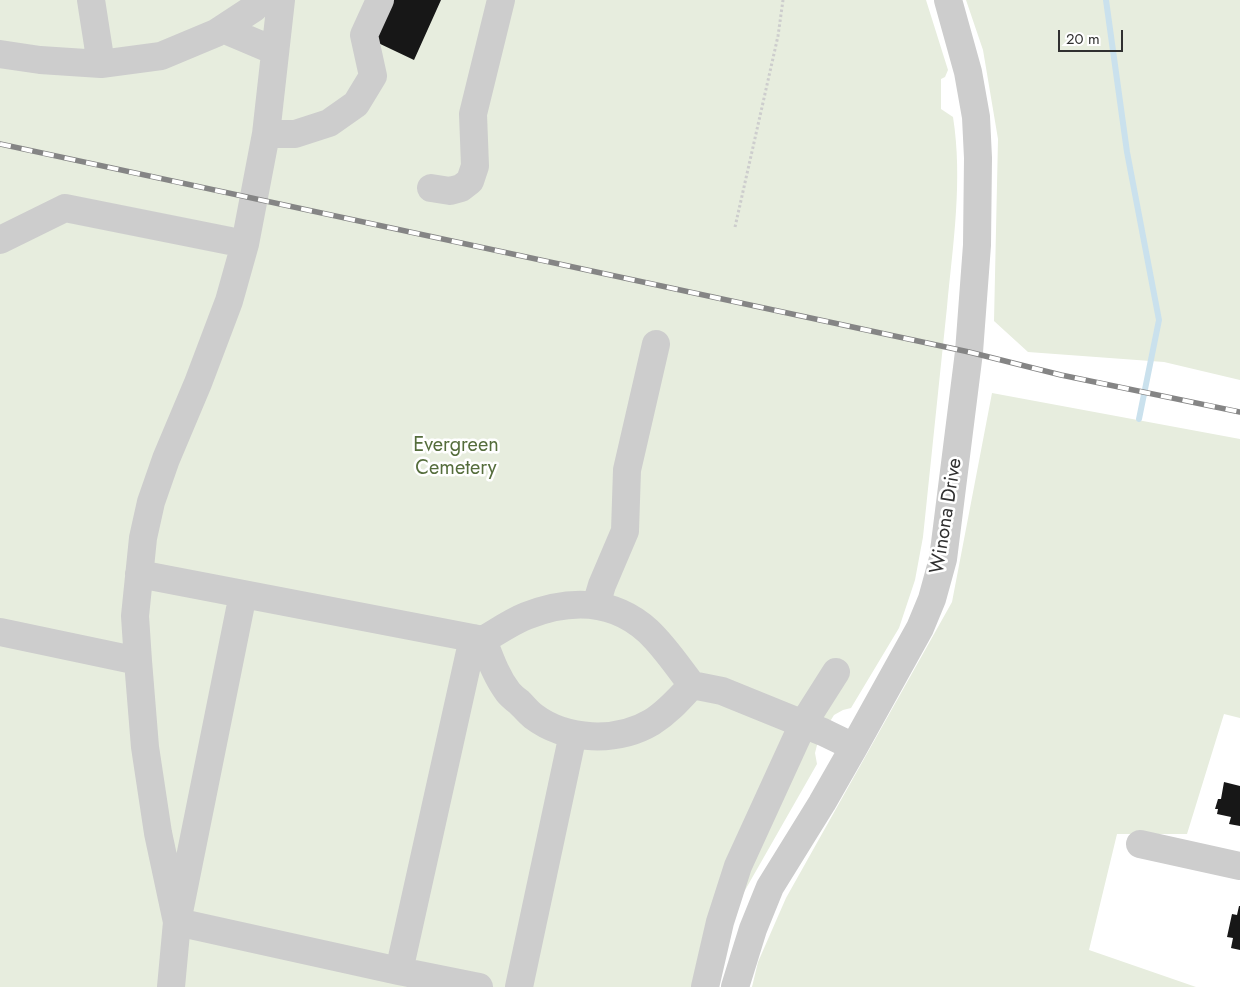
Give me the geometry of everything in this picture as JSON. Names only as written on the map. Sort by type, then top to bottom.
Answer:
[{"type":"street","points":[[91,0],[101,64]]},
{"type":"street","points":[[0,54],[40,60],[101,64],[161,56],[216,33],[254,8],[260,0]]},
{"type":"street","points":[[177,922],[158,833],[145,747],[135,616],[143,538],[151,502],[166,459],[198,383],[229,301],[245,244],[266,134],[280,0]]},
{"type":"street","points":[[266,134],[295,134],[329,123],[356,104],[374,76],[364,35],[380,0]]},
{"type":"street","points":[[431,188],[450,191],[462,188],[470,181],[475,166],[473,114],[501,0]]},
{"type":"street","name":"Winona Drive","points":[[735,987],[753,929],[770,887],[822,803],[920,628],[932,599],[943,559],[968,352],[977,245],[978,158],[976,117],[968,72],[948,0]]},
{"type":"street","points":[[223,29],[275,51]]},
{"type":"street","points":[[0,240],[65,208],[245,244]]},
{"type":"street","points":[[596,605],[602,585],[625,531],[627,470],[656,344]]},
{"type":"street","points":[[139,574],[478,639],[534,613],[552,608],[581,604],[596,605],[630,617],[648,631],[663,646],[692,685],[722,692],[823,732],[854,747]]},
{"type":"street","points":[[171,987],[177,922],[243,594]]},
{"type":"street","points":[[0,632],[138,660]]},
{"type":"street","points":[[478,639],[508,692],[533,716],[555,728],[573,734],[603,737],[630,732],[653,722],[692,685]]},
{"type":"street","points":[[398,971],[478,639]]},
{"type":"street","points":[[705,987],[720,922],[738,866],[803,724],[836,672]]},
{"type":"street","points":[[519,987],[573,734]]},
{"type":"street","points":[[1140,844],[1240,866]]},
{"type":"street","points":[[177,922],[479,987]]},
{"type":"path","points":[[735,227],[778,36],[783,0]]},
{"type":"green space","name":"Evergreen Cemetery","points":[[0,0],[926,0],[948,70],[945,77],[941,79],[941,109],[953,117],[956,141],[957,188],[952,260],[923,537],[915,580],[899,628],[851,708],[834,715],[818,741],[815,753],[817,764],[740,899],[711,987],[0,987]]},
{"type":"green space","points":[[966,0],[1240,0],[1240,380],[1164,362],[1028,352],[994,321],[998,139],[983,50]]},
{"type":"green space","points":[[992,393],[1240,439],[1240,718],[1224,714],[1187,834],[1117,834],[1089,950],[1196,987],[752,987],[758,962],[786,898],[952,602]]},
{"type":"building","points":[[393,0],[441,0],[414,60],[374,41]]},
{"type":"building","points":[[1224,782],[1240,786],[1240,826],[1229,824],[1231,817],[1217,814],[1218,809],[1215,809],[1218,799],[1221,799]]},
{"type":"building","points":[[1239,906],[1240,950],[1231,948],[1233,938],[1227,937],[1232,914],[1237,915]]},
{"type":"waterway","points":[[1106,0],[1127,152],[1159,320],[1139,419]]},
{"type":"railway","points":[[0,144],[969,352],[1061,375],[1240,412]]}]
